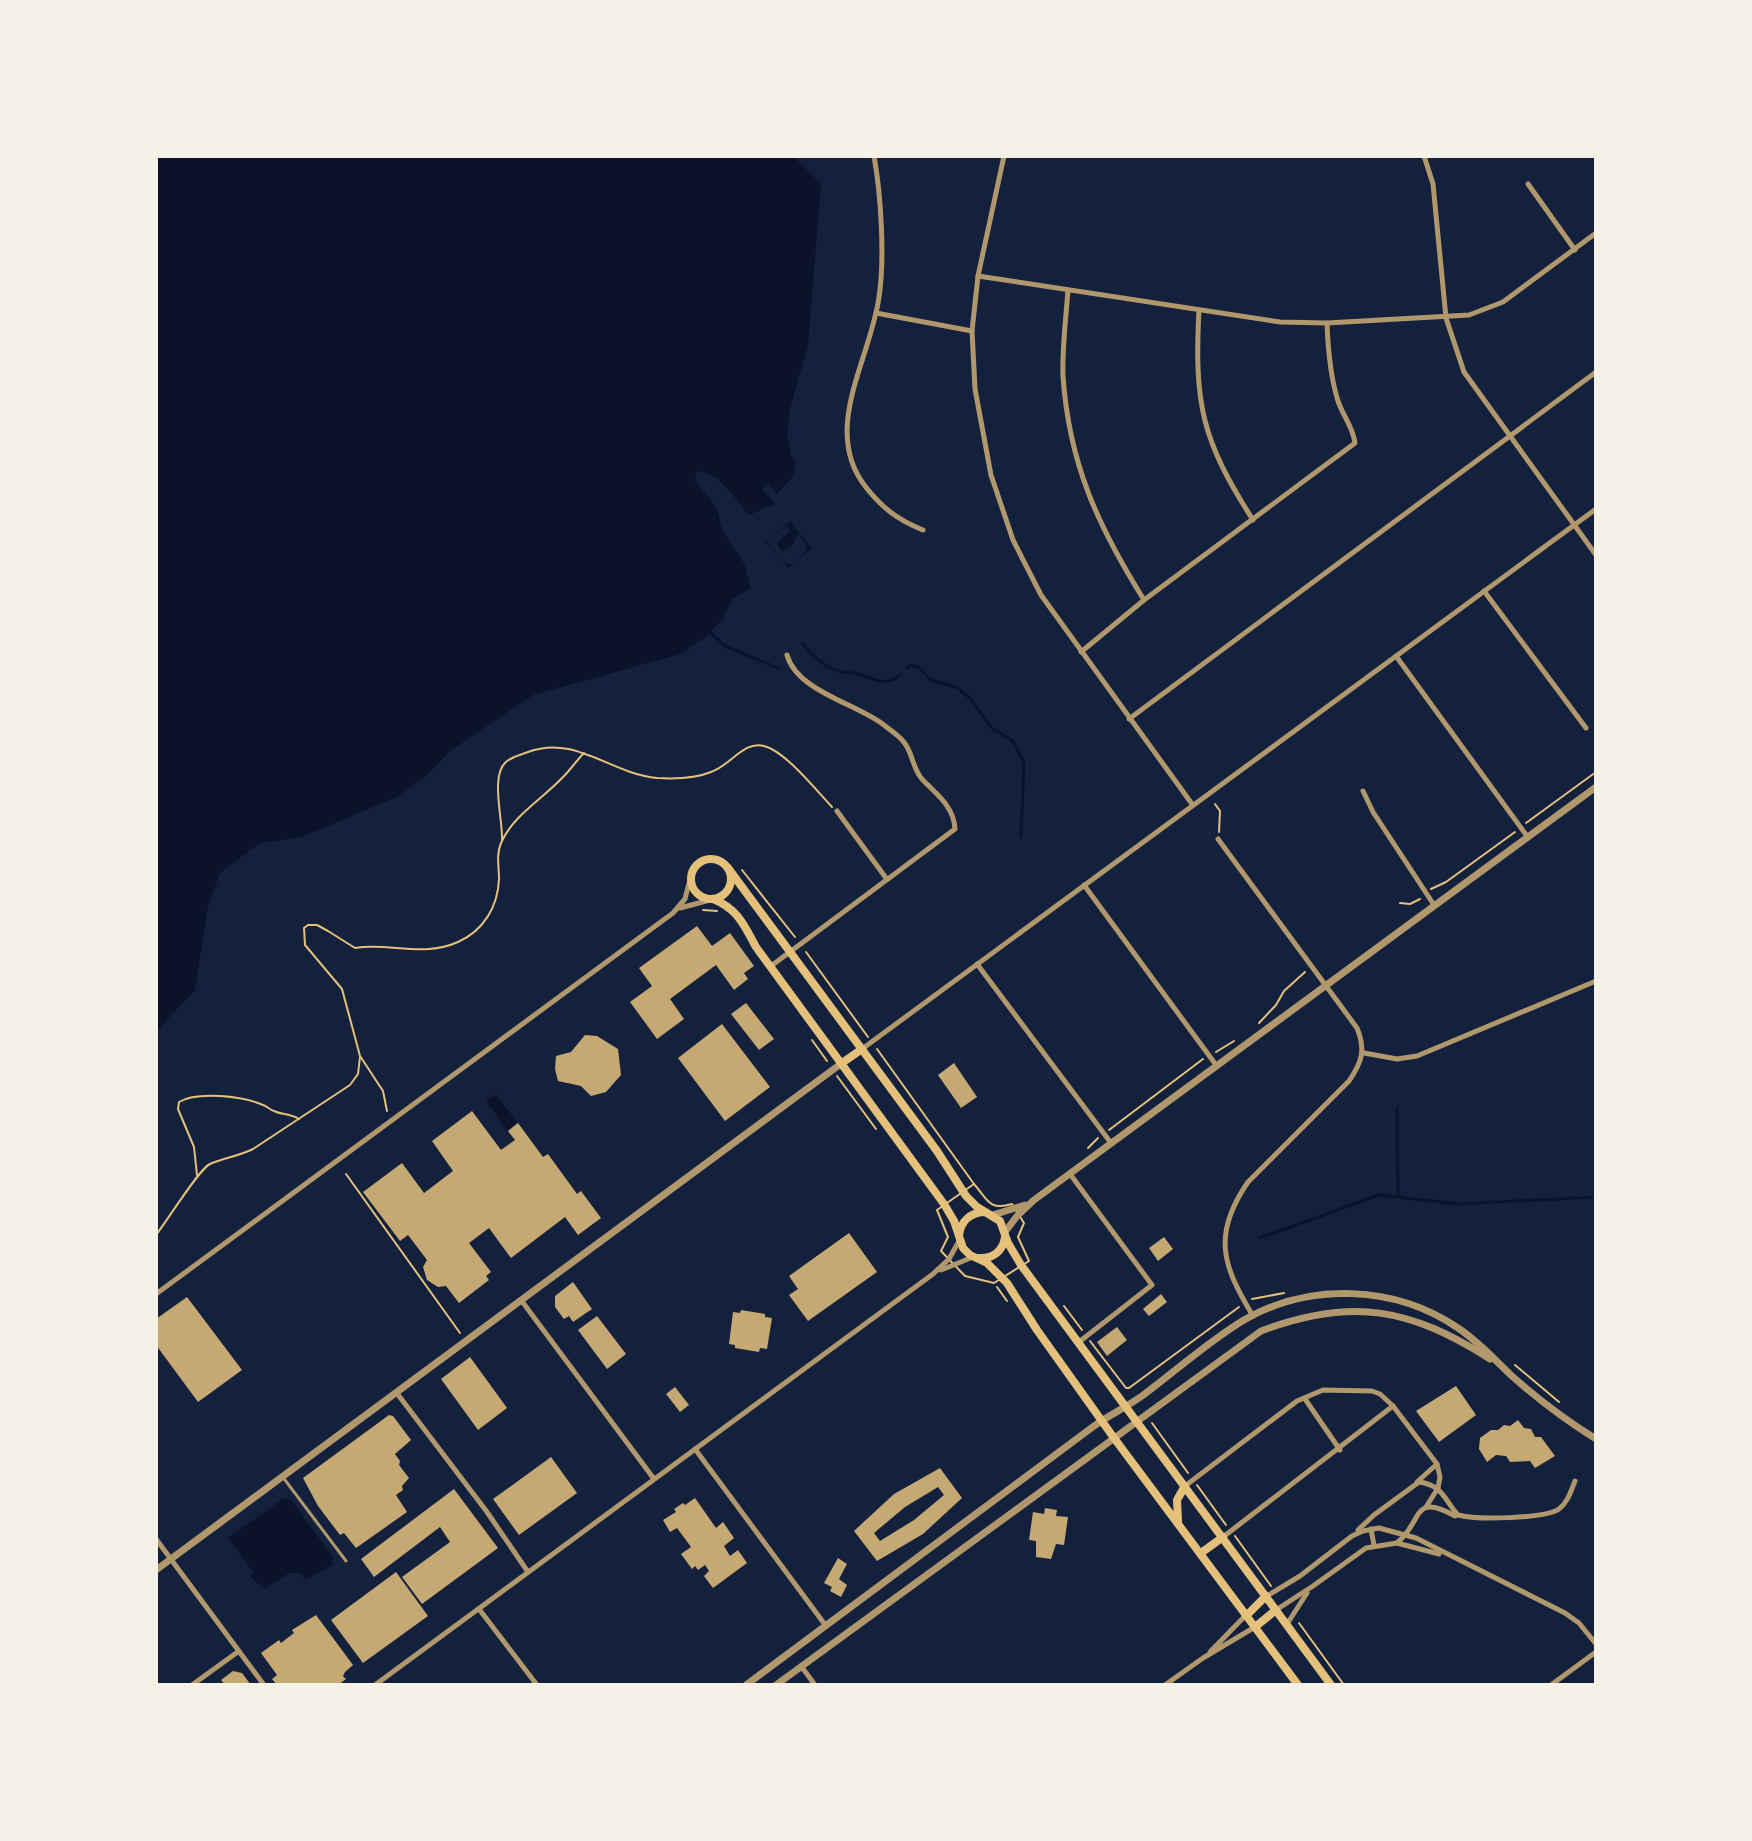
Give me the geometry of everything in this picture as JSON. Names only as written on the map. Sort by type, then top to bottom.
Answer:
[{"type":"main road","points":[[1298,1685],[1114,1438],[1007,1283],[992,1266],[966,1252],[944,1204],[756,947],[739,915],[726,905],[700,897],[694,890],[691,875],[697,864],[709,859],[721,862],[728,868],[937,1151],[960,1189],[977,1207],[1000,1221],[1021,1265],[1331,1685]]},
{"type":"main road","points":[[712,900],[728,891],[731,880],[728,868]]},
{"type":"main road","points":[[842,1063],[862,1049]]},
{"type":"main road","points":[[960,1238],[961,1226],[967,1218],[976,1213],[991,1214]]},
{"type":"main road","points":[[975,1258],[988,1258],[996,1254],[1003,1246],[1005,1234]]},
{"type":"main road","points":[[1178,1522],[1177,1500],[1185,1486]]},
{"type":"main road","points":[[1201,1553],[1223,1537]]},
{"type":"main road","points":[[1246,1616],[1266,1596]]},
{"type":"main road","points":[[1255,1627],[1276,1610]]},
{"type":"street","points":[[874,156],[878,180],[880,287],[876,313],[848,412],[848,448],[858,477],[877,500],[897,519],[923,530]]},
{"type":"street","points":[[1004,156],[978,276],[972,331],[979,419],[999,502],[1029,574],[1053,613],[1192,804]]},
{"type":"street","points":[[1424,156],[1433,184],[1446,318],[1464,372],[1596,555]]},
{"type":"street","points":[[1528,184],[1575,250]]},
{"type":"street","points":[[978,276],[1280,322],[1446,318],[1469,315],[1503,302],[1596,233]]},
{"type":"street","points":[[1068,290],[1063,373],[1076,454],[1094,512],[1144,600]]},
{"type":"street","points":[[1199,310],[1196,364],[1204,426],[1215,456],[1253,520]]},
{"type":"street","points":[[876,313],[972,331]]},
{"type":"street","points":[[1081,652],[1144,600],[1355,443],[1354,432],[1342,414],[1332,381],[1327,323]]},
{"type":"street","points":[[1129,719],[1596,372]]},
{"type":"street","points":[[862,1049],[1596,509]]},
{"type":"street","points":[[1484,591],[1586,728]]},
{"type":"street","points":[[771,966],[955,829],[942,797],[922,779],[904,742],[868,714],[806,683],[794,672],[787,655]]},
{"type":"street","points":[[1396,656],[1527,836]]},
{"type":"street","points":[[1005,1234],[1018,1215],[1034,1200],[1596,787]]},
{"type":"street","points":[[1363,791],[1373,812],[1434,905]]},
{"type":"street","points":[[837,811],[886,878]]},
{"type":"street","points":[[1218,839],[1357,1028],[1364,1053],[1359,1068],[1349,1081],[1248,1182],[1227,1220],[1227,1257],[1232,1280],[1261,1331]]},
{"type":"street","points":[[673,913],[685,899],[691,875]]},
{"type":"street","points":[[1084,885],[1217,1066]]},
{"type":"street","points":[[156,1294],[673,913],[695,902],[712,900]]},
{"type":"street","points":[[977,964],[1111,1143]]},
{"type":"street","points":[[1364,1053],[1397,1059],[1417,1056],[1596,981]]},
{"type":"street","points":[[156,1570],[842,1063]]},
{"type":"street","points":[[1070,1174],[1152,1285],[1079,1342]]},
{"type":"street","points":[[991,1214],[1034,1200]]},
{"type":"street","points":[[375,1685],[933,1274],[949,1259],[960,1238]]},
{"type":"street","points":[[933,1274],[975,1258]]},
{"type":"street","points":[[746,1685],[1102,1421],[1128,1407],[1253,1316],[1278,1305],[1314,1296],[1349,1293],[1388,1298],[1422,1308],[1467,1334],[1557,1413],[1596,1439]]},
{"type":"street","points":[[521,1300],[654,1479]]},
{"type":"street","points":[[776,1685],[1261,1331],[1297,1319],[1333,1312],[1383,1313],[1415,1320],[1445,1332],[1514,1377]]},
{"type":"street","points":[[1201,1352],[1211,1366]]},
{"type":"street","points":[[1185,1486],[1297,1401],[1323,1390],[1372,1391],[1393,1406],[1437,1464],[1440,1473],[1438,1488],[1426,1507],[1415,1517],[1407,1535],[1397,1543]]},
{"type":"street","points":[[396,1392],[529,1572]]},
{"type":"street","points":[[1305,1399],[1340,1450]]},
{"type":"street","points":[[1223,1537],[1340,1450],[1393,1406]]},
{"type":"street","points":[[695,1449],[835,1640]]},
{"type":"street","points":[[1266,1596],[1330,1555],[1437,1464]]},
{"type":"street","points":[[1023,1479],[1036,1495]]},
{"type":"street","points":[[1426,1507],[1439,1506],[1457,1516],[1467,1517],[1551,1513],[1564,1504],[1575,1481]]},
{"type":"street","points":[[1416,1483],[1438,1488],[1458,1515],[1467,1517]]},
{"type":"street","points":[[1352,1536],[1371,1529],[1389,1529],[1407,1535],[1565,1613],[1579,1623],[1596,1644]]},
{"type":"street","points":[[1371,1529],[1374,1545]]},
{"type":"street","points":[[156,1539],[264,1685]]},
{"type":"street","points":[[1276,1610],[1360,1551],[1374,1545],[1397,1543],[1459,1561]]},
{"type":"street","points":[[1330,1555],[1339,1567]]},
{"type":"street","points":[[1287,1624],[1295,1608],[1313,1586]]},
{"type":"street","points":[[479,1609],[537,1685]]},
{"type":"street","points":[[1203,1658],[1246,1616]]},
{"type":"street","points":[[1165,1685],[1255,1627]]},
{"type":"street","points":[[192,1685],[239,1651]]},
{"type":"street","points":[[791,1652],[815,1685]]},
{"type":"street","points":[[1551,1685],[1596,1652]]},
{"type":"lane","points":[[282,1476],[346,1561]]},
{"type":"path","points":[[502,841],[497,777],[506,762],[529,751],[552,746],[584,753],[632,774],[674,778],[712,772],[733,761],[749,746],[761,745],[778,753],[837,811]]},
{"type":"path","points":[[387,1111],[383,1091],[360,1056],[342,989],[305,945],[304,928],[317,925],[355,948],[365,945],[434,949],[472,934],[494,905],[502,841],[511,827],[584,753]]},
{"type":"path","points":[[1400,903],[1410,904],[1446,882],[1596,772]]},
{"type":"path","points":[[1215,804],[1220,811],[1220,825]]},
{"type":"path","points":[[743,871],[800,944],[974,1184]]},
{"type":"path","points":[[701,910],[720,911]]},
{"type":"path","points":[[1252,1030],[1276,1005],[1284,991],[1312,966]]},
{"type":"path","points":[[1111,1128],[1209,1056],[1241,1037]]},
{"type":"path","points":[[156,1235],[208,1164],[244,1153],[350,1085],[358,1074],[360,1056]]},
{"type":"path","points":[[197,1176],[194,1147],[178,1109],[183,1099],[206,1095],[227,1097],[263,1105],[276,1113],[299,1119]]},
{"type":"path","points":[[346,1174],[466,1340]]},
{"type":"path","points":[[1091,1342],[1129,1388],[1245,1303]]},
{"type":"path","points":[[1065,1307],[1082,1330]]},
{"type":"path","points":[[1153,1426],[1270,1584]]},
{"type":"path","points":[[1298,1621],[1344,1685]]},
{"type":"water","points":[[156,156],[793,156],[821,184],[808,346],[790,408],[787,434],[791,455],[796,462],[793,477],[777,494],[768,483],[762,489],[775,504],[749,515],[719,480],[697,473],[695,481],[716,506],[723,531],[745,565],[751,590],[732,599],[724,617],[707,636],[681,654],[533,695],[450,751],[426,776],[397,797],[302,837],[260,843],[220,873],[208,907],[195,990],[156,1032]]},
{"type":"water","points":[[790,521],[812,548],[789,568],[765,542]],"holes":[[[787,525],[790,531],[777,543],[781,551],[790,547],[798,534],[807,545],[805,552],[792,565],[784,562],[767,543]]]},
{"type":"water","points":[[496,1094],[517,1122],[507,1130],[486,1101]]},
{"type":"water","points":[[284,1498],[291,1500],[333,1557],[332,1565],[306,1580],[299,1573],[289,1573],[265,1589],[250,1577],[254,1573],[228,1538]]},
{"type":"pier","points":[[703,471],[716,478],[749,515],[745,517],[711,478],[700,476],[702,484],[719,504],[727,530],[741,548],[753,574],[754,592],[735,602],[721,625],[732,599],[751,589],[745,565],[723,531],[716,506],[695,481],[696,473]]},
{"type":"building","points":[[697,926],[712,946],[730,933],[754,966],[744,973],[748,979],[734,990],[716,965],[670,999],[684,1019],[657,1039],[630,1002],[652,986],[639,968]]},
{"type":"building","points":[[746,1003],[774,1039],[759,1050],[731,1014]]},
{"type":"building","points":[[722,1024],[770,1087],[725,1121],[678,1058]]},
{"type":"building","points":[[585,1035],[597,1036],[618,1049],[621,1075],[606,1092],[591,1096],[581,1086],[558,1081],[555,1069],[556,1056],[571,1052]]},
{"type":"building","points":[[954,1063],[977,1097],[961,1108],[938,1075]]},
{"type":"building","points":[[472,1111],[501,1150],[515,1140],[508,1131],[518,1123],[543,1157],[548,1154],[577,1194],[581,1191],[601,1218],[578,1235],[565,1217],[511,1258],[489,1228],[469,1243],[491,1272],[486,1276],[489,1280],[459,1303],[446,1286],[438,1287],[427,1280],[423,1267],[427,1260],[408,1235],[400,1241],[363,1192],[402,1163],[424,1193],[453,1171],[432,1141]]},
{"type":"building","points":[[849,1233],[877,1272],[808,1321],[789,1295],[798,1289],[789,1276]]},
{"type":"building","points":[[1164,1237],[1173,1249],[1158,1261],[1149,1248]]},
{"type":"building","points":[[573,1282],[592,1309],[573,1322],[569,1316],[564,1319],[555,1307],[555,1296]]},
{"type":"building","points":[[1161,1294],[1167,1302],[1149,1316],[1143,1309]]},
{"type":"building","points":[[187,1297],[242,1370],[198,1402],[156,1345],[156,1319]]},
{"type":"building","points":[[741,1310],[772,1318],[767,1349],[760,1348],[759,1352],[729,1344],[733,1312],[740,1313]]},
{"type":"building","points":[[597,1316],[626,1354],[607,1369],[578,1330]]},
{"type":"building","points":[[1117,1327],[1127,1340],[1107,1356],[1097,1342]]},
{"type":"building","points":[[470,1357],[507,1408],[478,1430],[441,1379]]},
{"type":"building","points":[[1456,1386],[1476,1415],[1439,1442],[1416,1411]]},
{"type":"building","points":[[675,1387],[689,1405],[680,1412],[666,1394]]},
{"type":"building","points":[[389,1415],[411,1440],[395,1454],[409,1478],[402,1486],[403,1490],[396,1495],[407,1512],[356,1548],[344,1533],[340,1535],[318,1506],[303,1478]]},
{"type":"building","points":[[1518,1420],[1524,1428],[1531,1429],[1535,1437],[1541,1437],[1555,1456],[1535,1468],[1530,1461],[1510,1462],[1506,1456],[1496,1455],[1487,1462],[1479,1449],[1480,1438],[1491,1430],[1510,1426]]},
{"type":"building","points":[[551,1457],[577,1493],[519,1535],[493,1499]]},
{"type":"building","points":[[940,1468],[962,1498],[923,1534],[877,1561],[854,1531],[894,1494]],"holes":[[[938,1487],[944,1495],[914,1520],[880,1541],[874,1533],[905,1507]]]},
{"type":"building","points":[[454,1489],[498,1548],[422,1604],[402,1577],[450,1542],[440,1527],[374,1577],[361,1559]]},
{"type":"building","points":[[695,1498],[716,1528],[723,1522],[734,1538],[724,1546],[730,1556],[738,1550],[747,1563],[713,1588],[704,1576],[709,1571],[705,1565],[698,1570],[695,1566],[692,1569],[681,1554],[691,1547],[677,1528],[670,1532],[663,1520],[676,1512],[674,1509]]},
{"type":"building","points":[[1045,1508],[1057,1510],[1056,1516],[1068,1517],[1064,1545],[1056,1544],[1051,1559],[1036,1557],[1036,1541],[1029,1540],[1033,1512],[1044,1514]]},
{"type":"building","points":[[838,1558],[847,1564],[839,1579],[847,1585],[841,1597],[824,1583]]},
{"type":"building","points":[[396,1572],[428,1616],[363,1663],[331,1620]]},
{"type":"building","points":[[316,1615],[353,1665],[343,1676],[346,1679],[338,1685],[277,1685],[272,1679],[277,1675],[261,1653],[279,1640],[281,1643],[294,1633],[292,1630]]},
{"type":"building","points":[[233,1671],[242,1673],[251,1685],[225,1685],[221,1680]]},
{"type":"waterway","points":[[710,632],[725,646],[780,669]]},
{"type":"waterway","points":[[802,643],[818,660],[838,671],[884,681],[900,675]]},
{"type":"waterway","points":[[907,668],[910,665],[918,667],[931,680],[956,687],[970,698],[992,728],[1013,741],[1024,763],[1021,837]]},
{"type":"waterway","points":[[1397,1109],[1398,1197]]},
{"type":"waterway","points":[[1260,1238],[1379,1195],[1458,1204],[1596,1197]]}]
